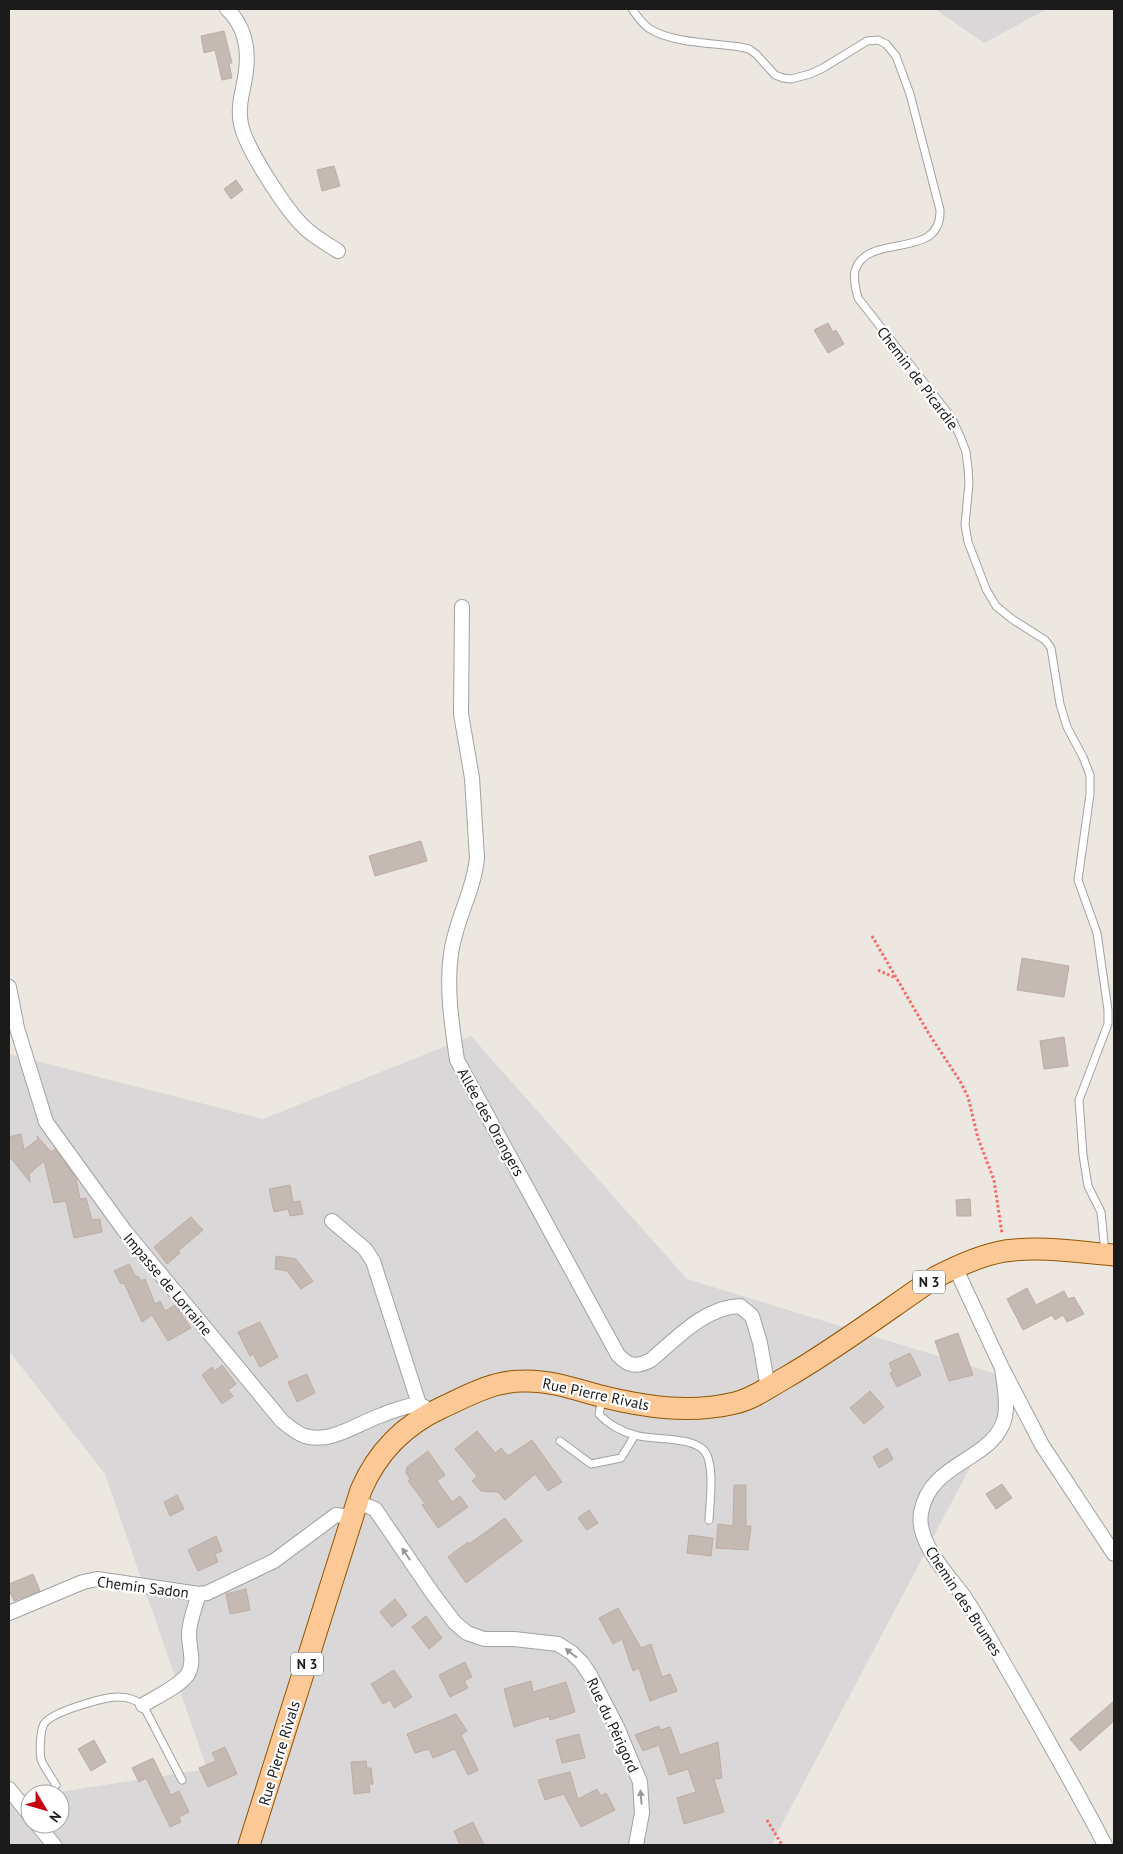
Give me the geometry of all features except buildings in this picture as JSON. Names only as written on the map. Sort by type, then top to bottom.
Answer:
[{"type":"main road","name":"Rue Pierre Rivals","points":[[249,1845],[354,1510],[368,1474],[393,1441],[426,1408],[480,1389],[521,1380],[543,1381],[649,1406],[686,1409],[736,1403],[768,1388],[803,1368],[955,1267],[1005,1252],[1036,1249],[1110,1255]]},
{"type":"street","points":[[227,9],[242,26],[246,43],[246,72],[239,108],[240,123],[249,147],[293,216],[312,235],[338,251]]},
{"type":"street","name":"Allée des Orangers","points":[[462,607],[460,628],[461,714],[472,778],[477,858],[476,871],[458,923],[451,954],[450,1011],[457,1060],[618,1355],[625,1362],[632,1365],[641,1365],[651,1360],[704,1318],[726,1307],[740,1306],[752,1316],[760,1343],[768,1388]]},
{"type":"street","name":"Impasse de Lorraine","points":[[9,987],[17,1028],[46,1122],[124,1230],[282,1421],[295,1432],[315,1438],[334,1435],[381,1415],[426,1408]]},
{"type":"street","points":[[332,1220],[365,1250],[373,1261],[426,1408]]},
{"type":"street","name":"Chemin des Brumes","points":[[955,1267],[1002,1368],[1042,1445],[1114,1554]]},
{"type":"street","name":"Chemin des Brumes","points":[[1002,1368],[1006,1405],[1000,1429],[981,1450],[957,1464],[938,1479],[924,1500],[920,1527],[931,1550],[973,1609],[1074,1785],[1105,1845]]},
{"type":"street","name":"Chemin Sadon","points":[[9,1613],[83,1582],[97,1579],[198,1594],[207,1593],[274,1561],[336,1515],[354,1510]]},
{"type":"street","name":"Rue du Périgord","points":[[354,1510],[375,1510],[450,1616],[468,1633],[484,1639],[514,1639],[558,1644],[572,1653],[582,1663],[590,1674],[617,1727],[640,1782],[642,1813],[636,1845]]},
{"type":"street","points":[[144,1705],[179,1682],[188,1673],[191,1662],[188,1635],[198,1594]]},
{"type":"street","points":[[9,1789],[20,1803]]},
{"type":"street","points":[[45,1834],[54,1845]]},
{"type":"lane","name":"Chemin de Picardie","points":[[632,9],[644,24],[658,33],[749,49],[775,75],[783,78],[792,79],[810,74],[867,41],[878,40],[892,50],[910,94],[940,210],[938,227],[929,237],[865,256],[856,270],[858,298],[950,417],[960,436],[966,452],[969,483],[965,525],[968,542],[986,589],[996,606],[1012,619],[1045,640],[1051,648],[1060,704],[1067,727],[1090,775],[1090,794],[1078,880],[1097,933],[1108,1010],[1108,1024],[1079,1100],[1082,1156],[1088,1186],[1101,1212],[1110,1255]]},
{"type":"lane","points":[[602,1396],[599,1414],[606,1422],[635,1436],[692,1443],[701,1447],[706,1454],[710,1467],[710,1520]]},
{"type":"lane","points":[[560,1441],[592,1464],[620,1458],[635,1436]]},
{"type":"lane","points":[[55,1784],[41,1761],[43,1725],[48,1720],[75,1707],[118,1697],[133,1698],[144,1705],[182,1780]]},
{"type":"path","points":[[872,936],[968,1098],[978,1138],[994,1180],[1005,1252]]},
{"type":"path","points":[[878,970],[897,978]]},
{"type":"path","points":[[767,1820],[782,1845]]},
{"type":"shaded area","points":[[935,9],[1047,9],[984,43]]},
{"type":"shaded area","points":[[471,1036],[687,1279],[1016,1380],[771,1845],[9,1845],[9,1800],[20,1798],[20,1834],[70,1834],[70,1790],[207,1769],[105,1474],[9,1351],[9,1054],[263,1119]]}]
